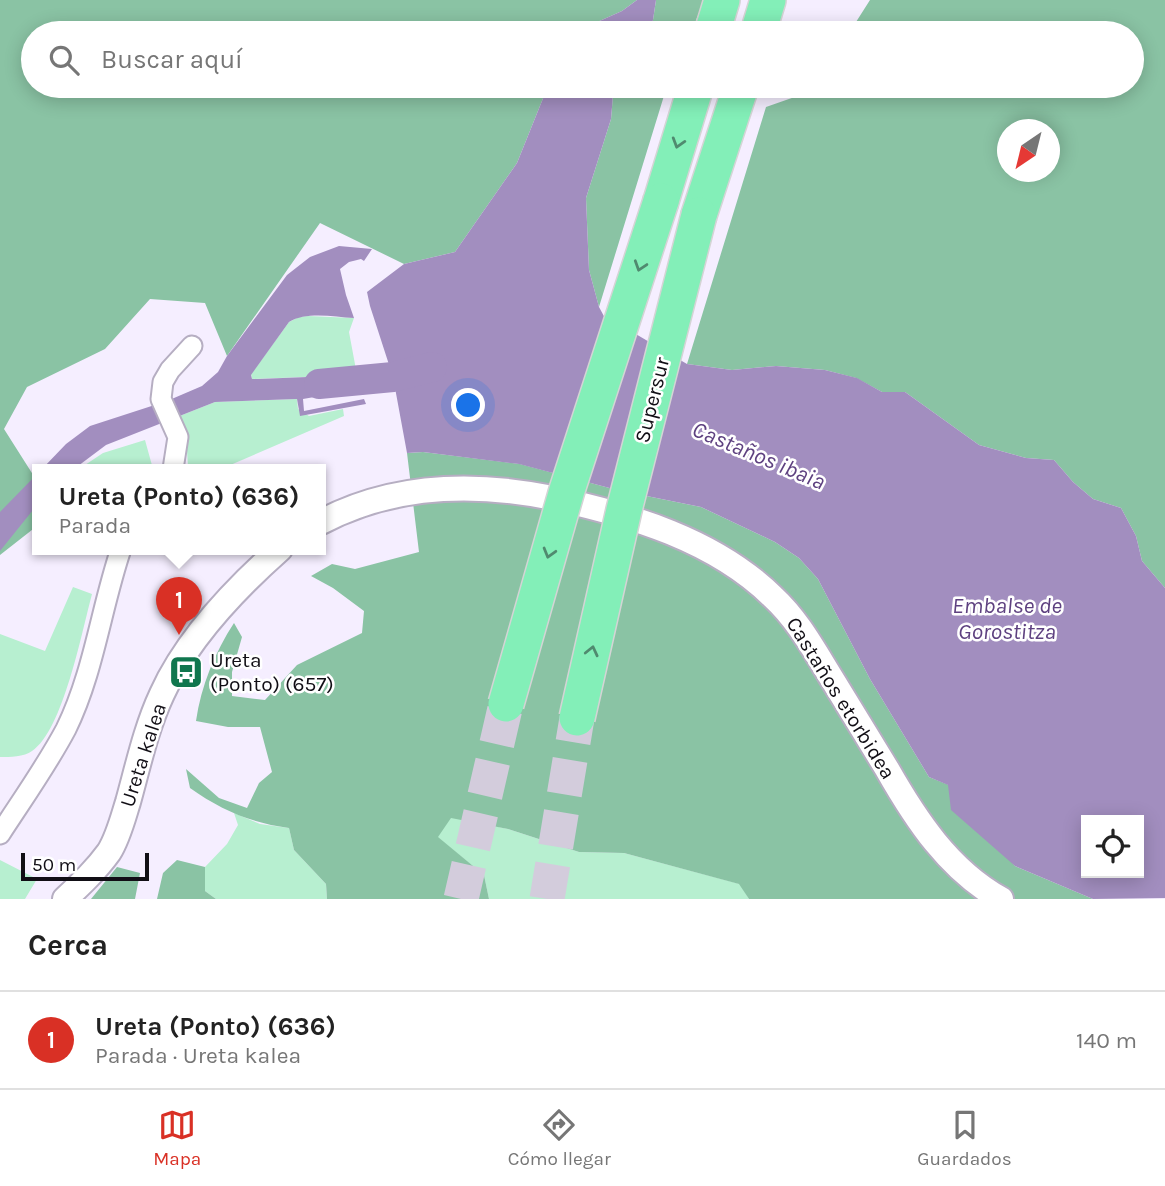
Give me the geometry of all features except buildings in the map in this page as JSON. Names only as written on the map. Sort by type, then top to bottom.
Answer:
[{"type":"highway","points":[[716,21],[722,0]]},
{"type":"highway","points":[[762,21],[768,0]]},
{"type":"highway","points":[[506,704],[567,490],[692,98]]},
{"type":"highway","name":"Supersur","points":[[578,718],[624,510],[699,215],[737,98]]},
{"type":"street","points":[[174,464],[178,438],[161,398],[163,382],[192,346]]},
{"type":"street","name":"Castaños etorbidea","points":[[326,520],[359,505],[407,491],[496,489],[583,505],[671,532],[703,547],[761,586],[793,618],[933,841],[956,865],[1002,899]]},
{"type":"street","points":[[0,834],[66,729],[91,663],[108,587],[119,555]]},
{"type":"street","name":"Ureta kalea","points":[[65,899],[88,878],[110,850],[124,816],[154,713],[174,671],[201,633],[251,576],[274,555]]},
{"type":"green space","points":[[0,0],[637,0],[622,11],[600,21],[21,21],[21,98],[543,98],[517,163],[455,252],[404,264],[320,223],[227,356],[205,303],[150,299],[105,349],[27,387],[4,429],[32,473],[32,530],[0,555]]},
{"type":"green space","points":[[656,0],[704,0],[696,21],[653,21]]},
{"type":"green space","points":[[870,0],[1165,0],[1165,588],[1142,561],[1136,536],[1121,508],[1093,499],[1073,482],[1054,460],[1026,458],[979,445],[905,392],[882,392],[856,378],[825,370],[776,366],[732,370],[687,364],[766,107],[792,98],[1144,98],[1144,21],[857,21]]},
{"type":"green space","points":[[613,98],[663,98],[599,307],[589,270],[586,198],[611,119]]},
{"type":"green space","points":[[308,316],[354,318],[349,332],[357,375],[252,379],[251,374],[289,322]]},
{"type":"green space","points":[[297,399],[298,409],[309,416],[343,409],[344,416],[233,464],[188,464],[186,435],[177,417],[215,402]]},
{"type":"green space","points":[[145,440],[152,464],[86,464],[103,453]]},
{"type":"green space","points":[[423,452],[520,464],[617,490],[701,507],[775,542],[799,558],[818,579],[870,679],[929,777],[949,785],[1015,866],[1093,899],[749,899],[739,884],[624,853],[579,852],[508,829],[451,818],[438,837],[484,875],[489,899],[327,899],[326,884],[294,850],[289,828],[262,823],[237,814],[190,788],[186,769],[219,798],[247,808],[259,783],[272,772],[260,727],[228,727],[196,721],[198,708],[210,670],[234,623],[242,637],[232,672],[232,696],[265,700],[297,665],[362,633],[364,611],[333,588],[311,576],[332,564],[355,569],[419,552],[407,453]]},
{"type":"green space","points":[[73,587],[92,594],[70,679],[53,723],[43,740],[29,753],[0,757],[0,634],[45,651]]},
{"type":"green space","points":[[234,813],[260,824],[289,828],[294,850],[326,884],[327,899],[216,899],[205,891],[205,867],[227,844],[238,825]]},
{"type":"green space","points":[[451,817],[508,829],[579,852],[624,853],[740,884],[749,899],[489,899],[484,875],[437,837]]},
{"type":"green space","points":[[0,860],[37,879],[25,899],[0,899]]},
{"type":"green space","points":[[177,860],[205,867],[205,891],[216,899],[157,899],[163,873]]},
{"type":"green space","points":[[117,867],[140,873],[135,899],[91,899]]},
{"type":"water","points":[[637,0],[656,0],[653,21],[600,21],[622,11]]},
{"type":"water","name":"Embalse de Gorostitza","points":[[543,98],[613,98],[611,119],[586,198],[589,270],[599,307],[613,333],[634,333],[687,364],[732,370],[776,366],[825,370],[857,378],[882,392],[905,392],[979,445],[1026,458],[1054,460],[1073,482],[1093,499],[1121,508],[1136,536],[1142,561],[1165,588],[1165,898],[1093,899],[1015,866],[951,810],[948,785],[929,777],[870,679],[818,579],[799,558],[775,542],[701,507],[617,490],[519,464],[423,452],[407,453],[393,377],[367,292],[404,264],[455,252],[517,163]]},
{"type":"water","points":[[339,246],[372,249],[364,261],[361,259],[349,262],[340,269],[354,318],[312,316],[289,322],[251,375],[252,379],[357,375],[360,389],[303,399],[304,411],[364,399],[366,404],[300,416],[297,399],[215,402],[106,445],[81,464],[47,464],[66,444],[90,426],[167,401],[202,386],[218,372],[287,275],[310,257]]},
{"type":"water","points":[[32,479],[32,511],[0,551],[0,512]]},
{"type":"waterway","points":[[319,384],[393,377],[432,367]]},
{"type":"tunnel","points":[[461,899],[506,704]]},
{"type":"tunnel","points":[[547,899],[577,718]]},
{"type":"place","name":"Ureta (Ponto) (636)","points":[[179,635]]},
{"type":"place","name":"Ureta (Ponto) (657)","points":[[186,672]]},
{"type":"water label","name":"Castaños ibaia","points":[[759,455]]}]
